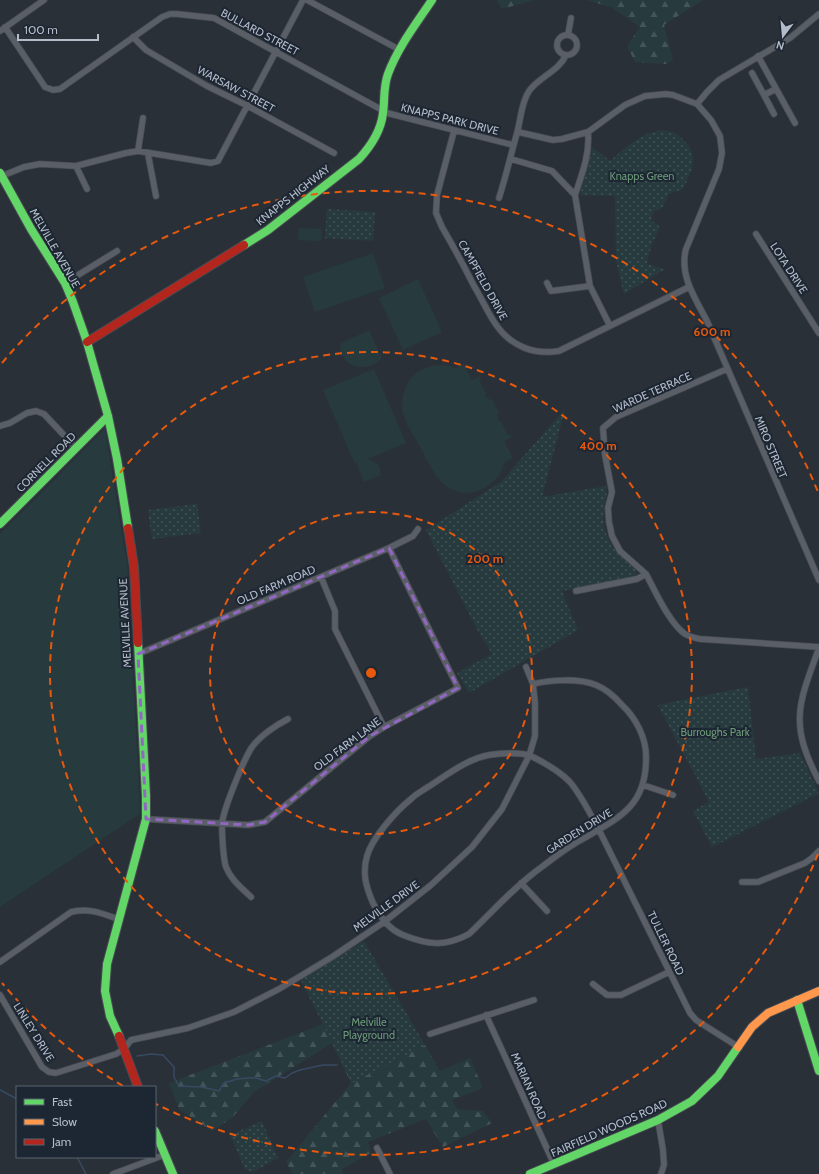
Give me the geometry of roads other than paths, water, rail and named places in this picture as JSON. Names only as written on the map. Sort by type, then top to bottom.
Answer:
[{"type":"street","points":[[2,29],[44,0]]},
{"type":"street","points":[[1,174],[40,164],[76,166],[138,151],[148,154],[211,163],[218,161],[246,105],[303,0]]},
{"type":"street","points":[[308,0],[400,50]]},
{"type":"street","name":"KNAPPS HIGHWAY","points":[[87,342],[270,228],[359,158],[369,148],[380,126],[383,111],[384,84],[389,71],[400,50],[432,0]]},
{"type":"street","name":"BULLARD STREET","points":[[2,29],[45,87],[53,90],[60,89],[162,17],[170,14],[178,14],[214,18],[383,111]]},
{"type":"street","points":[[518,132],[553,140],[588,132],[625,105],[645,96],[666,94],[673,95],[697,104],[719,80],[790,38],[819,14]]},
{"type":"street","points":[[568,35],[571,18]]},
{"type":"street","points":[[568,35],[574,38],[577,47],[574,53],[566,55],[560,53],[557,43],[560,37],[568,35]]},
{"type":"street","name":"WARSAW STREET","points":[[133,37],[146,50],[207,86],[246,105],[334,153]]},
{"type":"street","points":[[499,198],[511,159],[524,102],[530,91],[562,62],[566,55]]},
{"type":"street","points":[[758,56],[795,123]]},
{"type":"street","points":[[752,73],[774,114]]},
{"type":"street","points":[[764,95],[776,89]]},
{"type":"street","name":"MIRO STREET","points":[[697,104],[711,120],[720,136],[722,153],[719,169],[686,249],[683,260],[689,287],[707,321],[819,580]]},
{"type":"street","name":"KNAPPS PARK DRIVE","points":[[383,111],[454,131],[513,145]]},
{"type":"street","points":[[138,151],[143,118]]},
{"type":"street","name":"CAMPFIELD DRIVE","points":[[454,131],[437,195],[436,213],[497,327],[521,347],[535,352],[547,353],[559,351],[689,287]]},
{"type":"street","points":[[588,132],[589,143],[586,160],[575,194],[590,286],[610,326]]},
{"type":"street","points":[[148,154],[156,196]]},
{"type":"street","points":[[511,159],[552,171],[575,194]]},
{"type":"street","points":[[76,166],[87,189]]},
{"type":"street","name":"MELVILLE AVENUE","points":[[1,174],[31,229],[65,283],[87,342],[108,416],[117,459],[134,568],[146,819],[107,964],[105,991],[110,1016],[124,1048],[138,1086]]},
{"type":"street","name":"LOTA DRIVE","points":[[756,234],[819,333]]},
{"type":"street","points":[[65,283],[117,251]]},
{"type":"street","points":[[547,283],[551,291],[590,286]]},
{"type":"street","name":"WARDE TERRACE","points":[[727,369],[616,417],[603,428],[605,455],[612,492],[608,508],[608,522],[612,536],[620,551],[646,574],[676,626],[685,634],[700,639],[819,648]]},
{"type":"street","points":[[0,426],[10,423],[27,413],[36,411],[44,414],[76,448]]},
{"type":"street","name":"CORNELL ROAD","points":[[0,524],[108,416]]},
{"type":"street","name":"OLD FARM ROAD","points":[[138,654],[389,548],[413,536],[418,529]]},
{"type":"street","name":"OLD FARM LANE","points":[[146,819],[248,825],[265,822],[370,736],[458,688],[389,548]]},
{"type":"street","points":[[576,591],[637,579],[646,574]]},
{"type":"street","points":[[321,577],[335,611],[336,629],[384,727]]},
{"type":"street","points":[[819,648],[803,691],[799,716],[803,744],[819,781]]},
{"type":"street","name":"MELVILLE DRIVE","points":[[124,1048],[131,1040],[188,1028],[234,1012],[279,989],[332,957],[384,922],[431,885],[472,847],[502,809],[530,756],[535,736],[536,719],[533,684],[526,667]]},
{"type":"street","name":"GARDEN DRIVE","points":[[384,922],[400,934],[420,941],[438,943],[453,941],[469,934],[521,883],[556,856],[618,818],[632,805],[642,785],[646,771],[646,753],[642,735],[624,706],[611,694],[595,685],[569,680],[533,684]]},
{"type":"street","points":[[251,897],[232,879],[226,866],[222,824],[224,814],[242,767],[252,747],[275,726],[288,719]]},
{"type":"street","points":[[384,922],[366,888],[365,867],[367,856],[377,836],[411,799],[450,772],[474,760],[489,755],[506,753],[530,756]]},
{"type":"street","name":"TULLER ROAD","points":[[530,756],[546,764],[569,781],[585,804],[684,1004],[696,1020],[737,1046]]},
{"type":"street","points":[[642,785],[673,795]]},
{"type":"street","points":[[742,882],[758,882],[805,863],[819,851]]},
{"type":"street","points":[[521,883],[547,911]]},
{"type":"street","points":[[0,962],[71,912],[82,910],[93,911],[118,919]]},
{"type":"street","points":[[593,984],[607,995],[621,996],[669,972]]},
{"type":"street","name":"FAIRFIELD WOODS ROAD","points":[[530,1174],[658,1120],[692,1101],[718,1076],[737,1046],[752,1027],[768,1013],[819,991]]},
{"type":"street","name":"LINLEY DRIVE","points":[[0,995],[42,1067],[49,1072],[56,1073],[116,1054],[124,1048]]},
{"type":"street","points":[[430,1034],[534,1000]]},
{"type":"street","points":[[797,1000],[819,1071]]},
{"type":"street","name":"MARIAN ROAD","points":[[486,1015],[554,1164]]},
{"type":"street","points":[[658,1120],[664,1165],[661,1174]]},
{"type":"street","points":[[156,1134],[172,1174]]},
{"type":"street","points":[[377,1148],[390,1174]]},
{"type":"street","points":[[156,1158],[164,1155]]},
{"type":"street","points":[[113,1174],[156,1158]]},
{"type":"waterway","points":[[137,1056],[151,1054],[163,1055],[174,1067],[174,1077],[179,1086],[202,1087],[219,1091],[224,1083],[237,1079],[256,1078],[266,1081],[276,1076],[285,1078],[300,1070],[323,1065],[337,1065]]},
{"type":"waterway","points":[[0,1090],[16,1098]]},
{"type":"waterway","points":[[78,1158],[86,1174]]},
{"type":"park label","name":"Knapps Green","points":[[642,176]]},
{"type":"park label","name":"Burroughs Park","points":[[715,732]]},
{"type":"park label","name":"Melville Playground","points":[[369,1028]]}]
